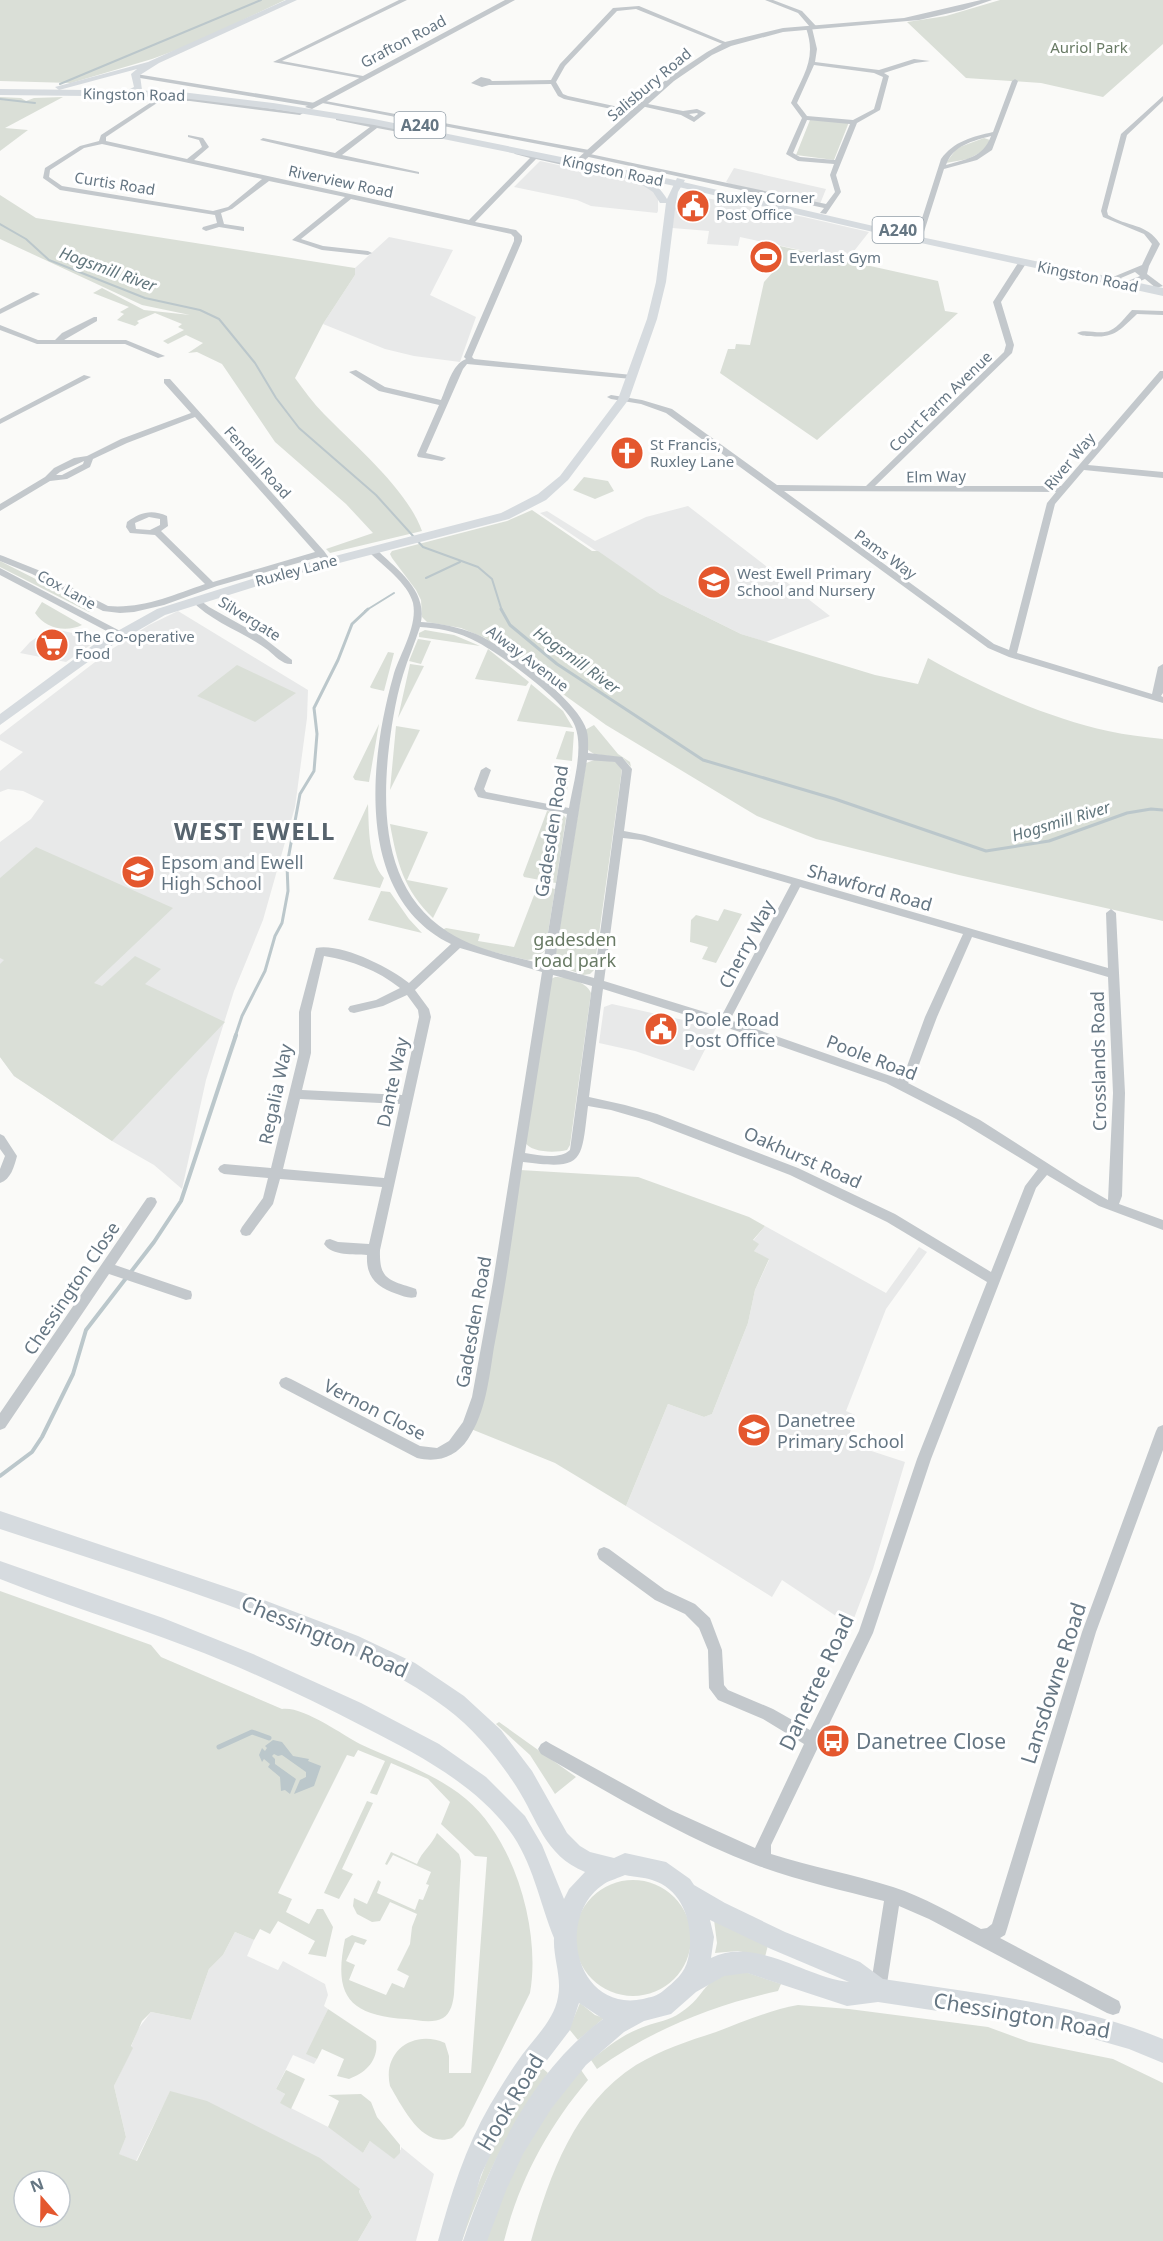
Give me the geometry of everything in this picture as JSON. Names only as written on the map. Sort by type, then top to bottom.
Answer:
[{"type":"highway","name":"Kingston Road","points":[[87,83],[136,78],[180,88],[315,104],[438,129],[586,155],[675,181],[1023,262],[1131,277]]},
{"type":"highway","name":"A240","points":[[0,92],[58,89],[87,83]]},
{"type":"highway","name":"A240","points":[[0,85],[35,91]]},
{"type":"highway","name":"Kingston Road","points":[[58,89],[189,95],[339,116],[458,137],[638,178],[675,181],[827,210],[919,235],[1131,277],[1162,288]]},
{"type":"main road","points":[[123,70],[132,70],[136,78],[137,89],[124,92],[91,89],[87,83],[123,70],[156,61],[293,0]]},
{"type":"main road","points":[[136,78],[156,61]]},
{"type":"main road","points":[[638,178],[657,190],[663,201]]},
{"type":"main road","name":"Ruxley Lane","points":[[628,377],[653,281],[665,189],[675,181]]},
{"type":"main road","name":"Ruxley Lane","points":[[0,722],[119,634],[161,612],[325,557],[372,550],[505,516],[542,497],[564,478],[593,437],[606,423],[628,377],[652,319],[664,264],[669,210],[675,181]]},
{"type":"main road","name":"Chessington Road","points":[[0,1520],[233,1597],[362,1648],[421,1677],[479,1721],[523,1778],[534,1794],[554,1835],[571,1854],[590,1863],[610,1867]]},
{"type":"main road","name":"Chessington Road","points":[[0,1570],[164,1629],[251,1664],[345,1707],[449,1761],[479,1784],[509,1812],[535,1855],[550,1890],[564,1934]]},
{"type":"main road","name":"Chessington Road","points":[[878,1990],[852,1970],[779,1941],[717,1911],[690,1895],[668,1874],[654,1867],[632,1864],[610,1867],[598,1873],[578,1893],[568,1912],[564,1934],[565,1950],[570,1966],[587,1995],[604,2007],[631,2013],[656,2009],[674,1998],[690,1983],[721,1965],[747,1962],[847,1994],[878,1990],[1067,2020],[1118,2032],[1163,2051]]},
{"type":"main road","name":"Chessington Road","points":[[690,1895],[697,1908],[704,1939],[697,1970],[690,1983]]},
{"type":"main road","name":"Hook Road","points":[[450,2241],[470,2172],[498,2114],[530,2064],[562,2022],[570,1996],[570,1966]]},
{"type":"main road","name":"Hook Road","points":[[475,2241],[498,2179],[512,2151],[564,2074],[588,2045],[612,2026],[626,2017],[656,2009]]},
{"type":"street","points":[[276,62],[404,0]]},
{"type":"street","name":"Grafton Road","points":[[315,104],[511,0]]},
{"type":"street","points":[[768,0],[800,12],[812,27],[816,41],[812,63],[794,103],[805,118],[854,122],[877,110],[886,81],[886,76],[880,72]]},
{"type":"street","name":"Salisbury Road","points":[[586,155],[696,60],[727,44],[767,32],[906,20],[988,0]]},
{"type":"street","points":[[553,82],[562,65],[618,7],[637,7],[727,44]]},
{"type":"street","points":[[268,62],[363,78]]},
{"type":"street","points":[[812,63],[880,72],[914,62],[927,62]]},
{"type":"street","points":[[941,168],[984,155],[990,149],[1016,81]]},
{"type":"street","points":[[489,83],[553,82]]},
{"type":"street","points":[[553,82],[560,95],[566,98],[635,112]]},
{"type":"street","points":[[1163,98],[1159,106],[1124,134],[1104,211],[1105,216],[1110,220],[1163,233]]},
{"type":"street","name":"Kingston Road","points":[[102,142],[101,138],[112,130],[155,102],[166,99],[258,107],[375,126],[638,178]]},
{"type":"street","points":[[643,105],[683,113]]},
{"type":"street","points":[[805,118],[789,154],[798,159],[837,162]]},
{"type":"street","points":[[586,155],[827,210],[838,192],[833,176],[854,122]]},
{"type":"street","points":[[336,156],[375,126]]},
{"type":"street","points":[[919,235],[946,153],[955,146],[997,133]]},
{"type":"street","points":[[187,162],[206,147],[201,139],[190,136]]},
{"type":"street","points":[[263,140],[417,172]]},
{"type":"street","name":"Riverview Road","points":[[102,142],[508,231],[518,238],[468,357],[472,361]]},
{"type":"street","name":"Curtis Road","points":[[102,142],[82,147],[47,169],[46,178],[60,188],[218,213]]},
{"type":"street","points":[[470,223],[534,158]]},
{"type":"street","points":[[220,224],[218,213],[230,208],[267,180]]},
{"type":"street","points":[[349,197],[296,240],[322,248],[369,253]]},
{"type":"street","points":[[206,229],[220,224],[241,229]]},
{"type":"street","points":[[1146,230],[1160,243],[1131,277],[1162,288]]},
{"type":"street","name":"Court Farm Avenue","points":[[869,488],[1008,353],[1010,345],[997,302],[1023,262]]},
{"type":"street","points":[[0,312],[36,294]]},
{"type":"street","points":[[1081,333],[1106,335],[1119,328],[1135,312],[1163,313]]},
{"type":"street","points":[[56,343],[65,335],[94,319]]},
{"type":"street","points":[[0,327],[37,342],[126,342],[161,356]]},
{"type":"street","points":[[0,338],[11,332]]},
{"type":"street","points":[[442,458],[421,455],[454,379],[463,364],[472,361],[628,377]]},
{"type":"street","points":[[353,372],[382,389],[443,403]]},
{"type":"street","name":"River Way","points":[[1012,655],[1051,503],[1163,373]]},
{"type":"street","points":[[0,422],[87,377]]},
{"type":"street","name":"Fendall Road","points":[[167,381],[325,557]]},
{"type":"street","name":"Pams Way","points":[[617,398],[642,402],[669,411],[979,638],[1012,655],[1159,699]]},
{"type":"street","points":[[0,508],[48,479],[64,477],[87,465],[89,458],[124,441],[197,413]]},
{"type":"street","points":[[1081,467],[1163,475]]},
{"type":"street","name":"Elm Way","points":[[773,488],[1062,489]]},
{"type":"street","points":[[801,508],[806,494],[811,489]]},
{"type":"street","points":[[157,532],[211,585]]},
{"type":"street","points":[[372,550],[414,593],[419,611],[417,624]]},
{"type":"street","name":"Ruxley Lane","points":[[0,558],[35,572],[106,609],[117,611],[142,608],[211,585],[325,557]]},
{"type":"street","name":"Cox Lane","points":[[0,572],[119,634]]},
{"type":"street","name":"Silvergate","points":[[196,600],[206,609],[258,638],[289,662]]},
{"type":"street","name":"Alway Avenue","points":[[417,624],[453,629],[485,641],[564,703],[577,718],[583,739],[581,756]]},
{"type":"street","name":"Poole Road","points":[[417,624],[404,653],[392,700],[383,772],[382,829],[387,858],[402,891],[432,928],[457,944],[483,954],[547,969],[724,1021],[901,1085],[978,1126],[1071,1186],[1112,1207],[1163,1225]]},
{"type":"street","points":[[1159,699],[1163,668]]},
{"type":"street","name":"Gadesden Road","points":[[449,1450],[463,1435],[477,1406],[493,1319],[547,969],[573,812],[581,756],[618,759],[626,766],[576,1151],[572,1159],[566,1161],[518,1157]]},
{"type":"street","points":[[486,770],[479,789],[482,795],[573,812]]},
{"type":"street","name":"Shawford Road","points":[[618,834],[641,837],[1113,974]]},
{"type":"street","name":"Cherry Way","points":[[724,1021],[797,883]]},
{"type":"street","name":"Crosslands Road","points":[[1112,913],[1119,1093],[1116,1196],[1112,1207]]},
{"type":"street","points":[[901,1085],[911,1070],[931,1017],[969,932]]},
{"type":"street","points":[[354,1009],[379,1003],[409,989],[457,944]]},
{"type":"street","name":"Regalia Way","points":[[246,1231],[269,1200],[305,1053],[304,1012],[320,951],[358,957],[377,966],[409,989]]},
{"type":"street","name":"Dante Way","points":[[409,989],[423,1009],[425,1017],[372,1267],[375,1275],[392,1287],[411,1293]]},
{"type":"street","points":[[296,1094],[406,1100]]},
{"type":"street","name":"Oakhurst Road","points":[[584,1101],[646,1115],[791,1168],[893,1220],[993,1280]]},
{"type":"street","points":[[0,1139],[11,1156],[8,1168],[0,1178]]},
{"type":"street","name":"Danetree Road","points":[[766,1860],[762,1852],[763,1844],[866,1633],[924,1459],[993,1280],[1031,1186],[1046,1168]]},
{"type":"street","points":[[224,1169],[388,1183]]},
{"type":"street","name":"Chessington Close","points":[[0,1424],[152,1202]]},
{"type":"street","points":[[330,1244],[336,1247],[374,1250]]},
{"type":"street","points":[[106,1267],[186,1295]]},
{"type":"street","name":"Vernon Close","points":[[286,1383],[417,1452],[441,1455],[449,1450]]},
{"type":"street","name":"Lansdowne Road","points":[[980,1937],[990,1936],[999,1929],[1089,1632],[1129,1530],[1163,1431]]},
{"type":"street","points":[[604,1554],[660,1595],[690,1609],[705,1623],[715,1650],[717,1688],[723,1695],[768,1714],[814,1741]]},
{"type":"street","points":[[546,1749],[665,1816],[766,1860],[892,1895],[935,1913],[1113,2007]]},
{"type":"street","points":[[878,1990],[892,1895]]},
{"type":"shaded area","points":[[540,161],[645,184],[658,195],[658,211],[657,213],[591,206],[577,200],[514,187]]},
{"type":"shaded area","points":[[734,168],[826,189],[820,204],[730,184],[726,182]]},
{"type":"shaded area","points":[[701,197],[869,232],[847,260],[740,237],[738,246],[707,244],[709,231],[672,228],[675,208],[681,201]]},
{"type":"shaded area","points":[[389,237],[453,250],[430,295],[476,317],[460,362],[414,356],[385,349],[323,324],[355,275],[355,268]]},
{"type":"shaded area","name":"West Ewell Primary School and Nursery","points":[[688,506],[830,616],[766,642],[741,634],[660,594],[540,513],[547,511],[595,541],[646,517]]},
{"type":"shaded area","name":"Epsom and Ewell High School","points":[[178,611],[308,690],[307,718],[295,807],[263,920],[234,991],[206,1080],[182,1189],[154,1165],[112,1141],[14,1076],[0,1057],[0,842],[31,819],[44,801],[23,791],[8,789],[0,792],[0,771],[23,752],[0,740],[0,735],[112,649],[149,625]]},
{"type":"shaded area","points":[[50,628],[99,639],[66,662],[20,653],[30,642]]},
{"type":"shaded area","points":[[612,1004],[716,1028],[694,1071],[635,1051],[599,1043],[604,1007]]},
{"type":"shaded area","name":"Danetree Primary School","points":[[765,1226],[886,1293],[919,1247],[927,1252],[886,1309],[846,1411],[855,1415],[847,1443],[905,1462],[873,1569],[851,1626],[782,1580],[772,1597],[626,1506],[668,1404],[704,1417],[712,1414],[748,1323],[755,1290],[769,1260],[754,1251],[753,1241]]},
{"type":"shaded area","points":[[273,1740],[282,1742],[293,1756],[309,1759],[308,1761],[321,1766],[314,1786],[294,1794],[300,1780],[306,1777],[306,1772],[282,1755],[274,1754],[272,1756],[275,1764],[296,1779],[290,1794],[285,1790],[281,1791],[280,1777],[268,1767],[270,1764],[264,1759],[262,1762],[259,1755],[262,1748],[265,1751],[267,1748],[265,1746]]},
{"type":"shaded area","points":[[235,1932],[254,1940],[247,1956],[278,1970],[283,1961],[325,1984],[328,1995],[324,2006],[328,2009],[307,2054],[317,2059],[314,2064],[293,2055],[276,2089],[285,2094],[281,2103],[336,2131],[363,2153],[370,2141],[401,2150],[401,2147],[434,2174],[416,2241],[358,2241],[372,2217],[360,2190],[170,2092],[136,2161],[118,2154],[126,2137],[114,2086],[132,2048],[138,2029],[151,2012],[191,2020],[209,1969],[223,1955]]},
{"type":"green space","points":[[0,0],[285,0],[190,45],[71,83],[0,81]]},
{"type":"green space","name":"Auriol Park","points":[[1000,0],[1163,0],[1163,44],[1103,97],[1041,83],[966,78],[907,22],[946,16]]},
{"type":"green space","points":[[0,97],[21,98],[26,101],[34,98],[63,97],[5,128],[28,130],[0,151]]},
{"type":"green space","points":[[810,120],[849,122],[834,160],[796,155]]},
{"type":"green space","points":[[984,138],[990,140],[987,149],[968,159],[946,163],[957,148]]},
{"type":"green space","points":[[0,195],[36,218],[355,268],[355,275],[323,324],[295,378],[320,410],[393,484],[415,515],[422,531],[330,553],[326,549],[373,533],[346,504],[275,442],[222,364],[197,352],[188,353],[203,343],[186,335],[168,344],[163,341],[184,330],[178,327],[182,324],[155,313],[137,321],[139,323],[135,326],[117,320],[124,314],[120,312],[129,307],[93,293],[102,288],[144,310],[190,315],[142,305],[0,239]]},
{"type":"green space","points":[[780,246],[938,281],[945,311],[958,313],[817,440],[720,373],[728,349],[735,349],[736,344],[750,345],[764,282],[780,264]]},
{"type":"green space","points":[[584,477],[608,481],[614,491],[595,499],[573,490]]},
{"type":"green space","points":[[532,510],[592,551],[598,551],[660,594],[741,634],[875,675],[918,684],[928,658],[992,691],[1062,718],[1115,732],[1163,739],[1163,921],[959,875],[816,839],[757,816],[606,725],[485,638],[461,628],[427,622],[422,617],[421,600],[392,558],[390,554],[392,551],[507,521]]},
{"type":"green space","points":[[0,561],[95,609],[89,612],[0,567]]},
{"type":"green space","points":[[42,602],[82,625],[62,629],[44,622],[35,613]]},
{"type":"green space","points":[[425,630],[454,635],[480,646],[419,637],[419,633]]},
{"type":"green space","points":[[418,639],[431,641],[421,664],[409,661]]},
{"type":"green space","points":[[488,649],[529,682],[526,686],[475,679]]},
{"type":"green space","points":[[388,652],[394,653],[384,691],[371,688],[370,687]]},
{"type":"green space","points":[[410,664],[424,666],[398,718]]},
{"type":"green space","points":[[237,665],[296,693],[255,722],[197,696]]},
{"type":"green space","points":[[531,684],[563,711],[573,728],[517,721]]},
{"type":"green space","points":[[379,724],[369,782],[355,780],[353,777]]},
{"type":"green space","points":[[594,725],[618,754],[630,762],[631,767],[623,758],[594,754],[588,750],[585,730]]},
{"type":"green space","points":[[396,726],[420,730],[390,790]]},
{"type":"green space","points":[[566,731],[574,732],[572,761],[556,759]]},
{"type":"green space","name":"gadesden road park","points":[[597,759],[616,762],[622,769],[594,970],[590,974],[583,975],[554,964],[586,763]]},
{"type":"green space","points":[[566,765],[571,766],[565,802],[550,803]]},
{"type":"green space","points":[[368,804],[372,853],[384,878],[380,888],[333,879]]},
{"type":"green space","points":[[547,811],[562,813],[566,818],[556,883],[523,875]]},
{"type":"green space","points":[[390,824],[428,832],[407,880],[448,888],[433,918],[408,886],[399,863]]},
{"type":"green space","points":[[36,847],[173,908],[94,983],[102,986],[135,956],[161,969],[145,984],[225,1022],[112,1141],[14,1076],[0,1057],[0,964],[4,960],[0,958],[0,878]]},
{"type":"green space","points":[[538,885],[555,889],[545,951],[534,959],[527,960],[469,946],[442,930],[446,928],[480,934],[478,941],[514,947]]},
{"type":"green space","points":[[381,891],[390,892],[422,933],[368,920]]},
{"type":"green space","points":[[724,909],[742,914],[716,963],[702,959],[708,947],[690,942],[691,920],[696,915],[718,921]]},
{"type":"green space","points":[[555,977],[581,983],[591,993],[570,1145],[567,1150],[550,1152],[532,1148],[524,1141],[549,980]]},
{"type":"green space","points":[[520,1170],[638,1177],[749,1217],[765,1226],[753,1240],[759,1244],[754,1251],[769,1259],[755,1290],[748,1323],[712,1414],[704,1417],[668,1404],[626,1506],[555,1463],[471,1429]]},
{"type":"green space","points":[[0,1591],[151,1645],[161,1657],[282,1709],[291,1709],[311,1716],[360,1744],[428,1775],[454,1790],[483,1817],[498,1838],[511,1862],[528,1915],[532,1942],[530,1993],[464,2126],[452,2138],[441,2140],[431,2137],[414,2124],[390,2086],[389,2074],[396,2053],[412,2041],[422,2039],[433,2039],[445,2043],[449,2056],[449,2073],[471,2073],[487,1857],[475,1856],[441,1824],[450,1802],[428,1779],[391,1763],[377,1795],[370,1793],[385,1761],[358,1750],[354,1757],[347,1755],[278,1893],[292,1899],[286,1912],[309,1924],[317,1909],[323,1909],[333,1927],[326,1957],[308,1954],[315,1941],[278,1921],[270,1934],[260,1929],[254,1940],[235,1932],[223,1955],[209,1969],[191,2020],[151,2012],[142,2021],[131,2046],[133,2048],[114,2086],[126,2137],[119,2154],[137,2161],[170,2091],[207,2101],[320,2158],[360,2189],[359,2192],[372,2217],[358,2241],[0,2241]]},
{"type":"green space","points":[[499,1722],[576,1777],[555,1794],[530,1755],[496,1724]]},
{"type":"green space","points":[[367,1801],[373,1803],[342,1869],[353,1874],[339,1899],[324,1893]]},
{"type":"green space","points":[[437,1833],[459,1854],[461,1861],[454,1994],[451,2008],[443,2018],[430,2021],[387,2017],[371,2013],[358,2007],[344,1988],[341,1975],[345,1939],[352,1935],[367,1940],[364,1945],[355,1942],[346,1961],[355,1965],[349,1980],[386,1995],[392,1983],[404,1988],[409,1976],[397,1970],[410,1944],[412,1927],[417,1914],[390,1902],[380,1921],[372,1922],[357,1914],[353,1906],[354,1898],[367,1904],[378,1880],[381,1882],[377,1893],[415,1910],[419,1899],[423,1900],[431,1872],[393,1855],[387,1865],[385,1864],[391,1852],[417,1864]]},
{"type":"green space","points":[[633,1880],[655,1884],[674,1897],[687,1916],[691,1938],[687,1960],[674,1979],[655,1992],[633,1996],[611,1992],[592,1979],[579,1960],[575,1938],[579,1916],[592,1897],[611,1884]]},
{"type":"green space","points":[[714,1920],[768,1945],[765,1957],[738,1951],[715,1953],[717,1943]]},
{"type":"green space","points":[[742,1971],[781,1984],[778,1991],[730,2004],[683,2021],[639,2042],[597,2069],[591,2060],[631,2032],[680,2013],[711,1982],[728,1974]]},
{"type":"green space","points":[[580,2003],[595,2015],[604,2018],[578,2040],[569,2029]]},
{"type":"green space","points":[[798,2005],[849,2009],[988,2027],[1029,2042],[1113,2059],[1163,2083],[1163,2241],[531,2241],[556,2166],[567,2143],[596,2100],[614,2081],[636,2065],[665,2050],[756,2017]]},
{"type":"green space","points":[[328,2009],[376,2041],[375,2054],[370,2065],[349,2079],[337,2076],[344,2059],[322,2049],[317,2059],[306,2054]]},
{"type":"green space","points":[[540,2066],[548,2073],[510,2133],[488,2175],[462,2241],[457,2241],[497,2134]]},
{"type":"green space","points":[[286,2070],[305,2079],[291,2109],[280,2103],[285,2094],[276,2089]]},
{"type":"green space","points":[[581,2070],[588,2080],[560,2117],[537,2156],[518,2197],[504,2241],[481,2241],[531,2133]]},
{"type":"green space","points":[[361,2094],[371,2102],[377,2117],[400,2145],[400,2153],[394,2159],[370,2141],[363,2153],[328,2127],[339,2101],[328,2095]]},
{"type":"waterway","name":"Hogsmill River","points":[[60,84],[261,0]]},
{"type":"waterway","points":[[0,99],[35,103]]},
{"type":"waterway","name":"Hogsmill River","points":[[0,224],[26,239],[49,260],[145,298],[200,310],[219,319],[255,363],[276,398],[299,428],[376,495],[423,547],[478,567],[492,579],[502,610]]},
{"type":"waterway","points":[[426,578],[460,562]]},
{"type":"waterway","points":[[368,609],[394,593]]},
{"type":"waterway","points":[[235,1037],[242,1016],[265,971],[275,936],[282,923],[288,891],[287,865],[300,794],[314,771],[317,734],[314,708],[338,660],[352,624],[368,609]]},
{"type":"waterway","name":"Hogsmill River","points":[[502,610],[510,625],[557,664],[703,760],[835,799],[986,851],[1049,841],[1127,813],[1151,809],[1163,810]]},
{"type":"waterway","points":[[0,1476],[32,1452],[42,1437],[73,1374],[86,1330],[154,1242],[181,1201],[236,1035]]},
{"type":"waterway","points":[[219,1747],[252,1732],[269,1738]]},
{"type":"place","name":"Ruxley Corner Post Office","points":[[693,206]]},
{"type":"place","name":"Everlast Gym","points":[[766,257]]},
{"type":"place","name":"St Francis, Ruxley Lane","points":[[627,453]]},
{"type":"place","name":"West Ewell Primary School and Nursery","points":[[714,582]]},
{"type":"place","name":"The Co-operative Food","points":[[52,645]]},
{"type":"place","name":"Epsom and Ewell High School","points":[[138,872]]},
{"type":"place","name":"Poole Road Post Office","points":[[661,1029]]},
{"type":"place","name":"Danetree Primary School","points":[[754,1430]]},
{"type":"place","name":"Danetree Close","points":[[833,1741]]},
{"type":"district","name":"WEST EWELL","points":[[255,830]]}]
